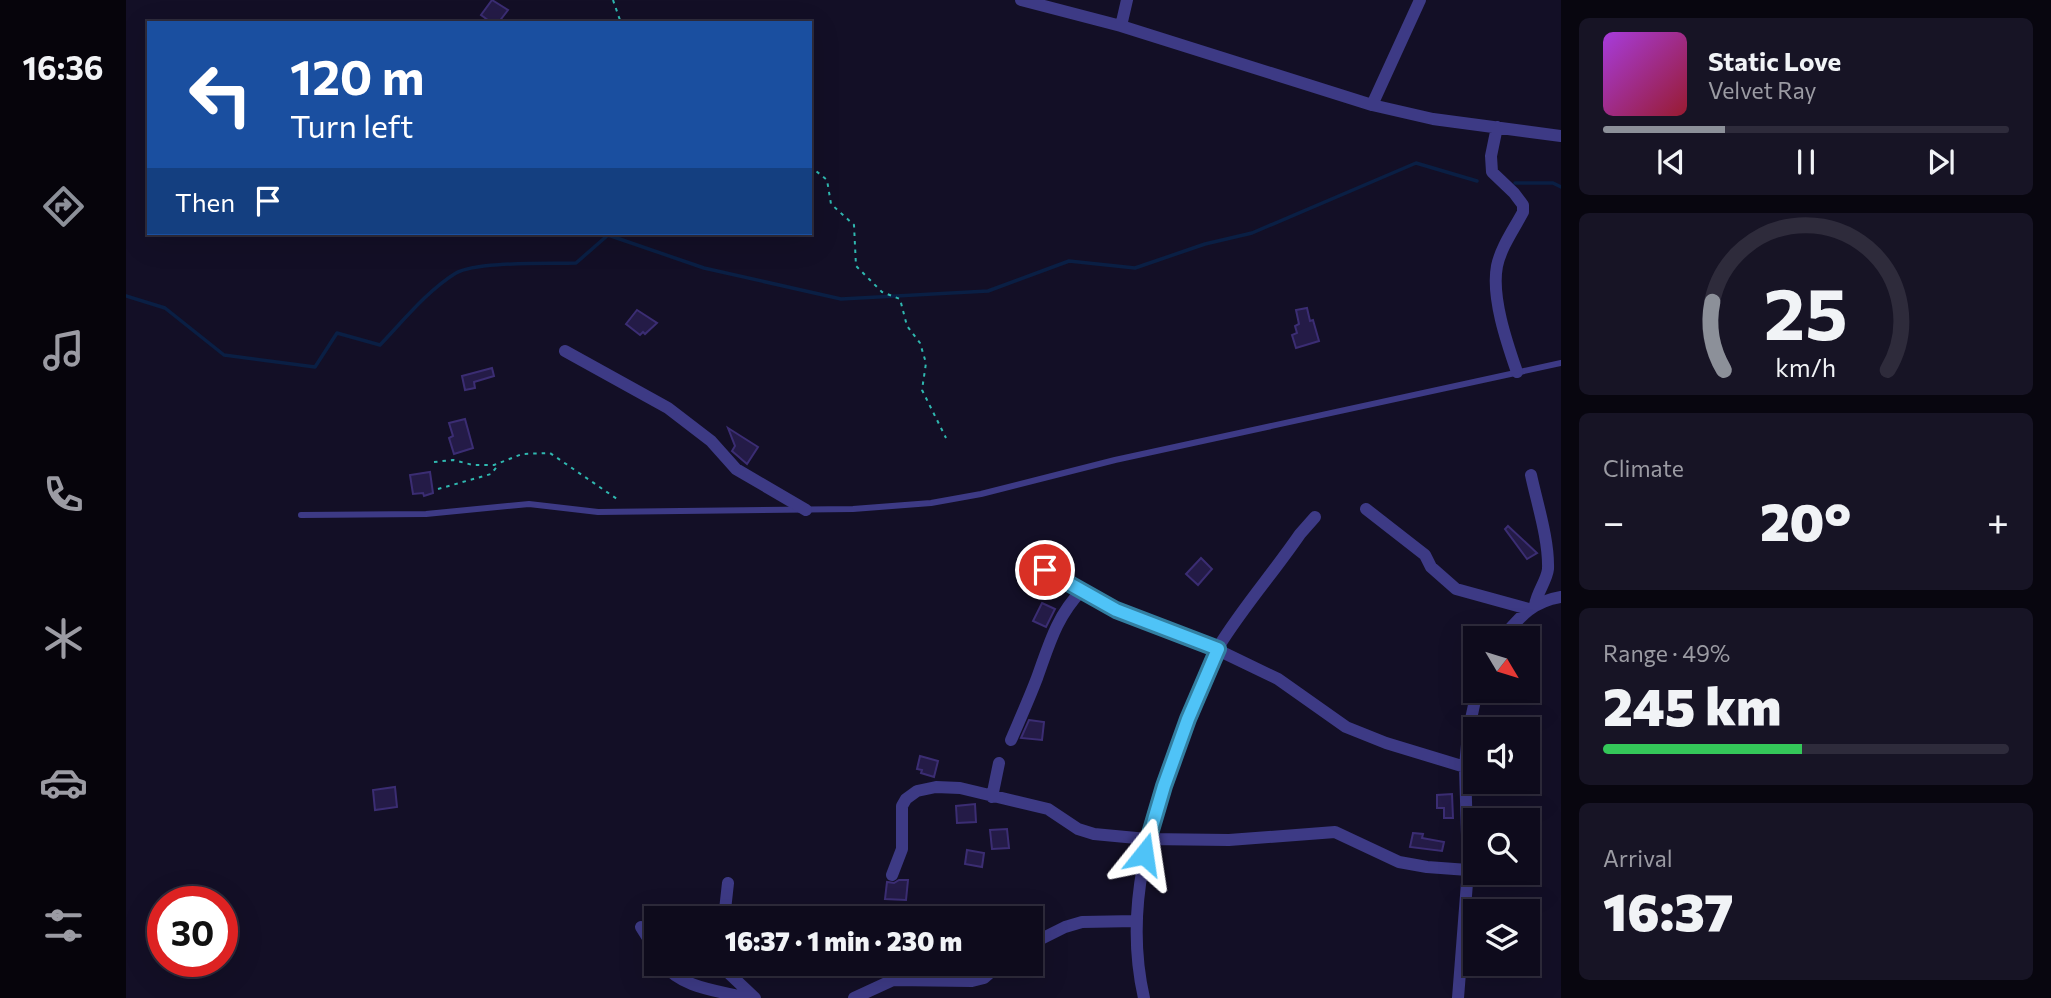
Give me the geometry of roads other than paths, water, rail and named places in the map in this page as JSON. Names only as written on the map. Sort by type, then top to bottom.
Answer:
[{"type":"street","points":[[1021,0],[1121,26],[1372,105],[1433,119],[1561,136]]},
{"type":"street","points":[[1121,26],[1127,0]]},
{"type":"street","points":[[1372,105],[1420,0]]},
{"type":"street","points":[[1497,127],[1491,156],[1492,172],[1523,205],[1501,253],[1496,275],[1502,322],[1517,372]]},
{"type":"street","points":[[565,351],[668,408],[711,441],[736,470],[806,510]]},
{"type":"street","points":[[1514,626],[1532,607],[1548,566],[1531,475]]},
{"type":"street","points":[[1366,509],[1425,555],[1431,567],[1456,589],[1532,607],[1561,597]]},
{"type":"street","points":[[1144,998],[1136,921],[1141,869],[1147,839],[1188,719],[1218,649],[1315,517]]},
{"type":"street","points":[[1034,563],[1126,614],[1218,649],[1287,684],[1346,727],[1386,743],[1463,765]]},
{"type":"street","points":[[1011,740],[1038,675],[1048,642],[1061,618],[1082,590]]},
{"type":"street","points":[[992,796],[999,763]]},
{"type":"street","points":[[892,875],[902,849],[902,806],[911,795],[925,788],[948,787],[1048,809],[1085,832],[1147,839],[1229,840],[1335,832],[1399,862],[1463,870]]},
{"type":"street","points":[[725,906],[728,883]]},
{"type":"street","points":[[1458,998],[1467,885]]},
{"type":"street","points":[[1043,938],[1082,922],[1136,921]]},
{"type":"street","points":[[675,976],[687,982],[747,998]]},
{"type":"street","points":[[732,976],[755,998]]},
{"type":"street","points":[[854,998],[893,980],[972,981],[986,976]]},
{"type":"lane","points":[[301,515],[426,514],[529,504],[598,512],[806,510],[931,503],[1561,363]]},
{"type":"waterway","points":[[126,296],[165,308],[224,355],[315,367],[337,333],[380,345],[426,297],[456,273],[496,265],[576,263],[608,235],[704,268],[841,299],[988,291],[1069,261],[1135,268],[1205,244],[1252,233],[1416,163],[1477,181]]},
{"type":"waterway","points":[[1515,183],[1553,183],[1561,187]]}]
